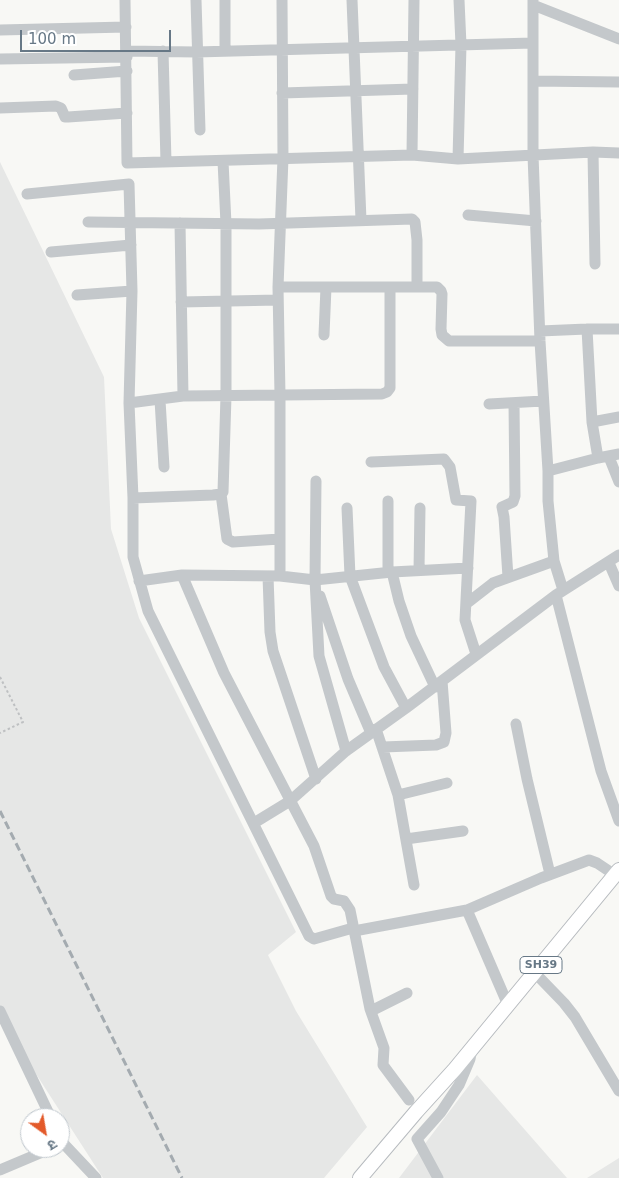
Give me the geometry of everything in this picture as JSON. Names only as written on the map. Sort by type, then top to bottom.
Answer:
[{"type":"main road","name":"SH39","points":[[360,1178],[416,1112],[455,1070],[617,872]]},
{"type":"street","points":[[125,0],[127,163],[132,291],[129,403],[133,498],[133,558],[148,611],[311,938],[314,939],[353,929],[467,910],[550,874],[589,860],[617,872]]},
{"type":"street","points":[[196,0],[196,52],[200,130]]},
{"type":"street","points":[[225,0],[225,52]]},
{"type":"street","points":[[280,576],[278,287],[283,158],[282,0]]},
{"type":"street","points":[[352,0],[360,220]]},
{"type":"street","points":[[412,155],[414,0]]},
{"type":"street","points":[[458,159],[461,45],[459,0]]},
{"type":"street","points":[[619,39],[533,2],[533,155],[548,501],[554,561],[559,592],[599,762],[619,822]]},
{"type":"street","points":[[0,30],[126,27]]},
{"type":"street","points":[[0,59],[163,51],[225,52],[354,47],[533,44]]},
{"type":"street","points":[[163,51],[166,162]]},
{"type":"street","points":[[74,75],[127,71]]},
{"type":"street","points":[[533,81],[619,82]]},
{"type":"street","points":[[282,93],[413,89]]},
{"type":"street","points":[[0,108],[56,106],[61,108],[65,117],[126,113]]},
{"type":"street","points":[[593,152],[595,264]]},
{"type":"street","points":[[127,163],[412,155],[458,159],[619,152]]},
{"type":"street","points":[[223,161],[226,224],[226,396],[223,490],[221,494],[226,539],[233,542],[280,539]]},
{"type":"street","points":[[27,194],[129,184]]},
{"type":"street","points":[[468,216],[536,221]]},
{"type":"street","points":[[88,222],[226,224],[412,219],[417,240],[417,287]]},
{"type":"street","points":[[180,224],[183,396]]},
{"type":"street","points":[[51,252],[131,245]]},
{"type":"street","points":[[278,287],[436,287],[441,291],[442,335],[449,341],[540,336],[587,329],[619,330]]},
{"type":"street","points":[[324,335],[326,287]]},
{"type":"street","points":[[129,403],[183,396],[387,392],[390,388],[390,287]]},
{"type":"street","points":[[77,295],[132,291]]},
{"type":"street","points":[[181,302],[278,300]]},
{"type":"street","points":[[587,329],[592,422],[609,456],[619,482]]},
{"type":"street","points":[[160,400],[164,467]]},
{"type":"street","points":[[490,404],[543,401]]},
{"type":"street","points":[[508,577],[502,506],[513,502],[515,496],[514,403]]},
{"type":"street","points":[[592,422],[619,417]]},
{"type":"street","points":[[548,471],[609,456]]},
{"type":"street","points":[[371,462],[444,459],[450,467],[456,500],[470,501],[472,503],[466,625],[476,654]]},
{"type":"street","points":[[316,481],[315,583],[319,656],[346,751]]},
{"type":"street","points":[[133,498],[221,494]]},
{"type":"street","points":[[383,747],[436,746],[444,742],[446,733],[438,684],[411,636],[390,572],[388,501]]},
{"type":"street","points":[[347,508],[350,576],[384,666],[406,708]]},
{"type":"street","points":[[419,570],[420,508]]},
{"type":"street","points":[[254,823],[290,801],[346,751],[559,592],[609,563],[619,555]]},
{"type":"street","points":[[466,604],[493,583],[554,561]]},
{"type":"street","points":[[609,563],[619,586]]},
{"type":"street","points":[[139,581],[182,575],[280,576],[315,583],[350,576],[390,572],[468,568]]},
{"type":"street","points":[[182,575],[224,674],[314,846],[331,896],[334,899],[344,901],[350,910],[371,1011],[384,1048],[383,1065],[409,1100]]},
{"type":"street","points":[[268,576],[270,632],[273,651],[316,779]]},
{"type":"street","points":[[315,583],[348,679],[383,747],[398,795],[414,885]]},
{"type":"street","points":[[516,724],[527,780],[550,874]]},
{"type":"street","points":[[398,795],[447,783]]},
{"type":"street","points":[[406,839],[464,831]]},
{"type":"street","points":[[467,910],[508,1005]]},
{"type":"street","points":[[535,973],[575,1017],[619,1091]]},
{"type":"street","points":[[371,1011],[407,993]]},
{"type":"street","points":[[0,1011],[46,1108]]},
{"type":"street","points":[[438,1178],[417,1139],[440,1112],[459,1085],[470,1059],[472,1048]]},
{"type":"street","points":[[70,1151],[96,1178]]},
{"type":"street","points":[[0,1170],[28,1158]]},
{"type":"path","points":[[0,677],[23,722],[0,733]]},
{"type":"shaded area","points":[[0,162],[104,377],[111,529],[139,618],[296,932],[268,955],[296,1011],[367,1127],[324,1178],[103,1178],[70,1127],[70,1108],[58,1108],[0,1018]]},
{"type":"shaded area","points":[[477,1075],[567,1178],[399,1178]]},
{"type":"shaded area","points":[[619,1158],[619,1178],[587,1178]]},
{"type":"railway","points":[[0,811],[182,1178]]}]
